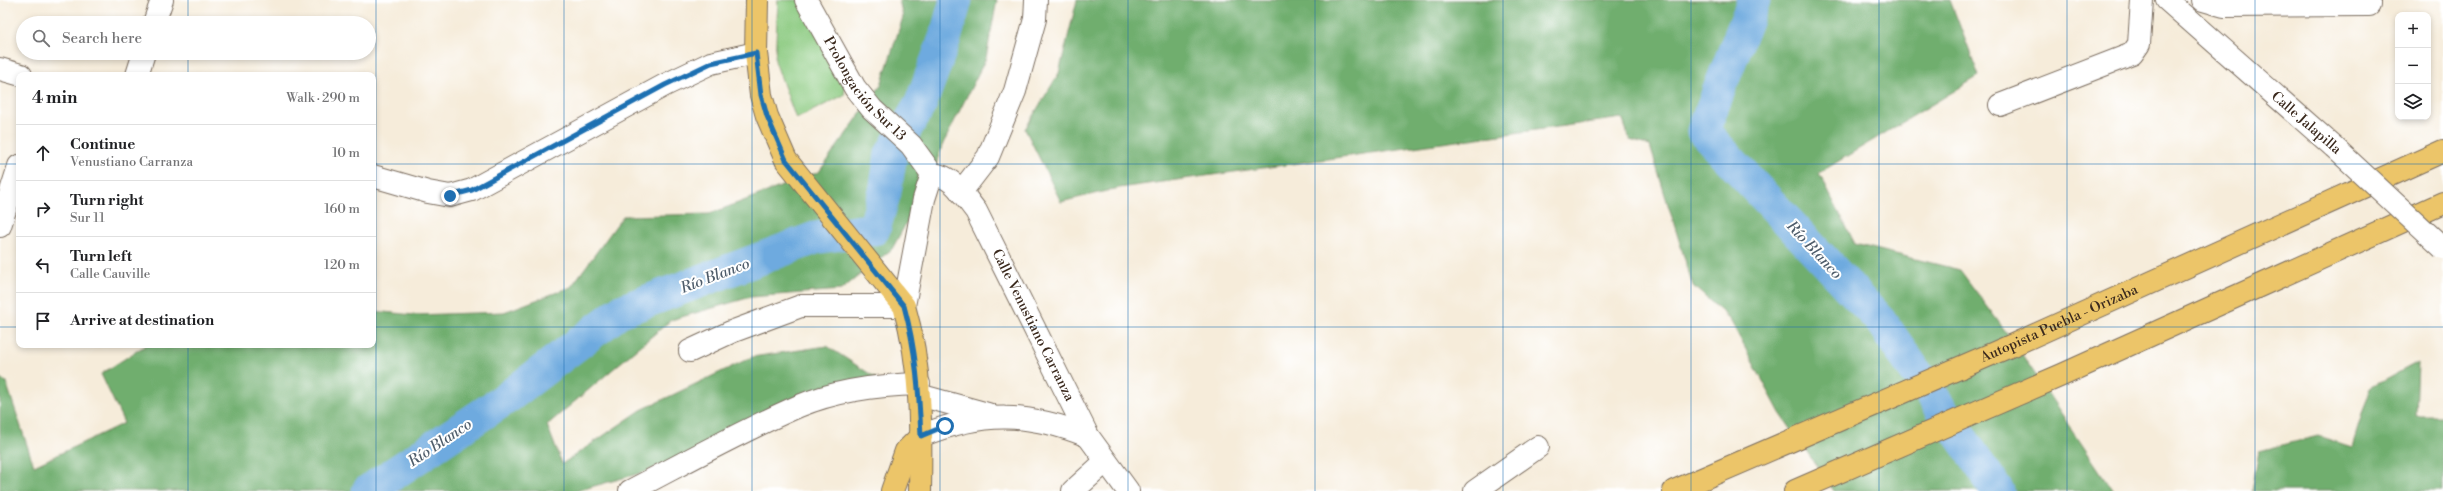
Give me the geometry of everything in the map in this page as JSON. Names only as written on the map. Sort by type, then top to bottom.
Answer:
[{"type":"main road","points":[[757,0],[756,53],[761,95],[767,116],[786,160],[879,273],[904,306],[911,330],[919,390],[921,436],[920,491]]},
{"type":"main road","name":"Autopista Puebla - Orizaba","points":[[1674,491],[1856,414],[2015,344],[2443,152]]},
{"type":"main road","points":[[1795,491],[2062,375],[2443,204]]},
{"type":"main road","points":[[892,491],[906,451],[921,436]]},
{"type":"main road","points":[[1660,491],[1715,473]]},
{"type":"street","points":[[156,16],[162,0]]},
{"type":"street","name":"Prolongación Sur 13","points":[[806,0],[855,88],[872,109],[911,145],[931,172]]},
{"type":"street","points":[[961,192],[988,157],[1015,91],[1035,19],[1036,0]]},
{"type":"street","points":[[2000,105],[2132,54],[2139,44],[2142,0]]},
{"type":"street","name":"Calle Jalapilla","points":[[2167,0],[2334,147],[2443,248]]},
{"type":"street","points":[[2203,0],[2224,6],[2299,3],[2369,6],[2369,0]]},
{"type":"street","points":[[376,177],[428,192],[450,196],[472,190],[665,85],[711,63],[756,53]]},
{"type":"street","points":[[138,72],[142,60]]},
{"type":"street","points":[[0,69],[16,74]]},
{"type":"street","points":[[690,351],[731,332],[801,306],[852,304],[904,306],[924,199],[931,172]]},
{"type":"street","name":"Calle Venustiano Carranza","points":[[931,172],[944,175],[953,182],[976,211],[1088,436],[1105,462],[1128,491]]},
{"type":"street","points":[[0,226],[16,175]]},
{"type":"street","points":[[630,491],[800,406],[856,389],[886,385],[919,390],[995,416],[1033,419],[1058,424],[1088,436]]},
{"type":"street","points":[[921,436],[945,426],[995,416]]},
{"type":"street","points":[[1475,491],[1538,447]]},
{"type":"street","points":[[1073,491],[1105,462]]},
{"type":"green space","points":[[778,0],[798,0],[846,80],[844,95],[796,119],[775,61]]},
{"type":"green space","points":[[899,0],[997,0],[986,58],[942,146],[933,174],[892,249],[841,290],[751,297],[671,320],[547,425],[562,464],[641,410],[752,357],[827,346],[876,378],[645,472],[576,491],[0,491],[0,378],[6,382],[34,466],[124,423],[101,374],[141,348],[376,348],[376,311],[414,315],[504,312],[571,287],[623,216],[709,214],[819,172],[881,85],[903,17]]},
{"type":"green space","points":[[1077,0],[1950,0],[1979,76],[1819,173],[1855,244],[1960,270],[2015,344],[2113,491],[1834,491],[1780,413],[1729,318],[1693,286],[1650,146],[1630,140],[1622,118],[1119,188],[1061,202],[1025,129],[1059,73]]},
{"type":"green space","points":[[2418,362],[2416,416],[2443,416],[2443,491],[2252,491],[2259,451],[2318,436],[2352,447],[2370,388]]},
{"type":"waterway","name":"Río Blanco","points":[[368,491],[508,397],[621,311],[815,238],[874,229],[885,192],[891,154],[921,103],[946,35],[956,0]]},
{"type":"waterway","name":"Río Blanco","points":[[1754,0],[1703,131],[1880,320],[1998,491]]},
{"type":"route","points":[[450,196],[472,190],[665,85],[711,63],[756,53],[761,95],[767,116],[786,160],[879,273],[904,306],[911,330],[919,384],[921,436],[945,426]]}]
